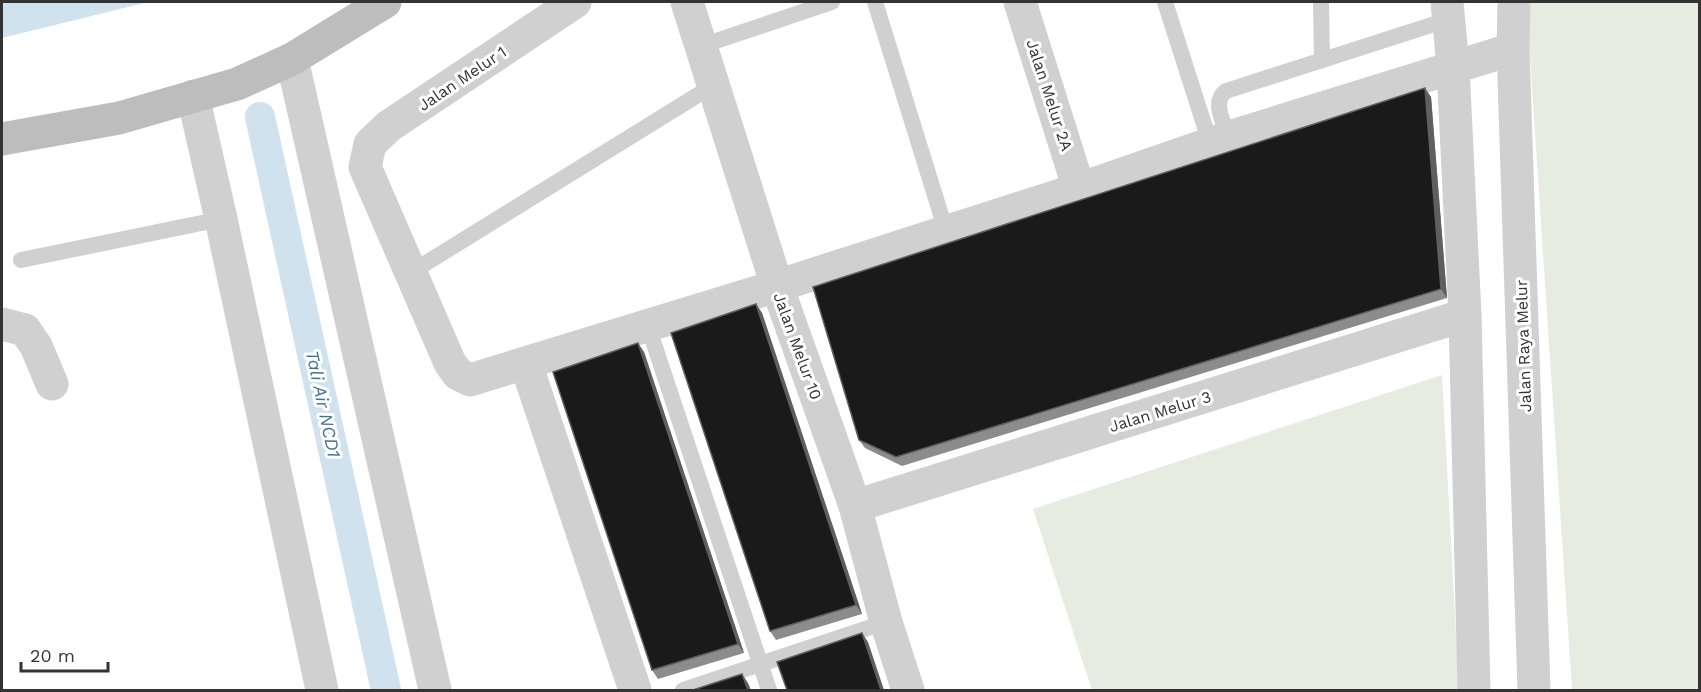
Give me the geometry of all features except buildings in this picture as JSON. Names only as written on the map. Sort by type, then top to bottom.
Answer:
[{"type":"main road","points":[[2,139],[118,118],[237,84],[292,59],[385,2]]},
{"type":"street","name":"Jalan Melur 1","points":[[410,273],[365,167],[370,144],[389,126],[575,2]]},
{"type":"street","name":"Jalan Melur 10","points":[[687,2],[777,286],[855,506],[886,622],[908,690]]},
{"type":"street","name":"Jalan Melur 2A","points":[[1020,2],[1080,189]]},
{"type":"street","name":"Jalan Raya Melur","points":[[1514,2],[1513,49],[1534,690]]},
{"type":"street","points":[[1447,11],[1453,67],[1465,315],[1474,690]]},
{"type":"street","points":[[410,273],[450,363],[458,374],[470,380],[777,286],[1080,189],[1219,140],[1513,49]]},
{"type":"street","points":[[292,59],[435,690]]},
{"type":"street","points":[[193,96],[322,690]]},
{"type":"street","name":"Jalan Melur 3","points":[[855,506],[1465,315]]},
{"type":"street","points":[[2,324],[26,330],[36,346],[52,384]]},
{"type":"street","points":[[526,364],[635,690]]},
{"type":"lane","points":[[701,46],[832,2]]},
{"type":"lane","points":[[875,2],[946,231]]},
{"type":"lane","points":[[1165,2],[1219,140]]},
{"type":"lane","points":[[1321,2],[1322,60]]},
{"type":"lane","points":[[1219,140],[1218,104],[1220,96],[1226,91],[1322,60],[1447,11]]},
{"type":"lane","points":[[410,273],[714,85]]},
{"type":"lane","points":[[21,260],[221,219]]},
{"type":"lane","points":[[648,326],[770,690]]},
{"type":"lane","points":[[683,690],[886,622]]},
{"type":"shaded area","points":[[1528,2],[1699,2],[1699,690],[1572,690]]},
{"type":"shaded area","points":[[1442,375],[1459,690],[1092,690],[1033,509]]},
{"type":"water","points":[[2,2],[148,2],[2,38]]},
{"type":"waterway","name":"Tali Air NCD1","points":[[260,117],[386,690]]}]
